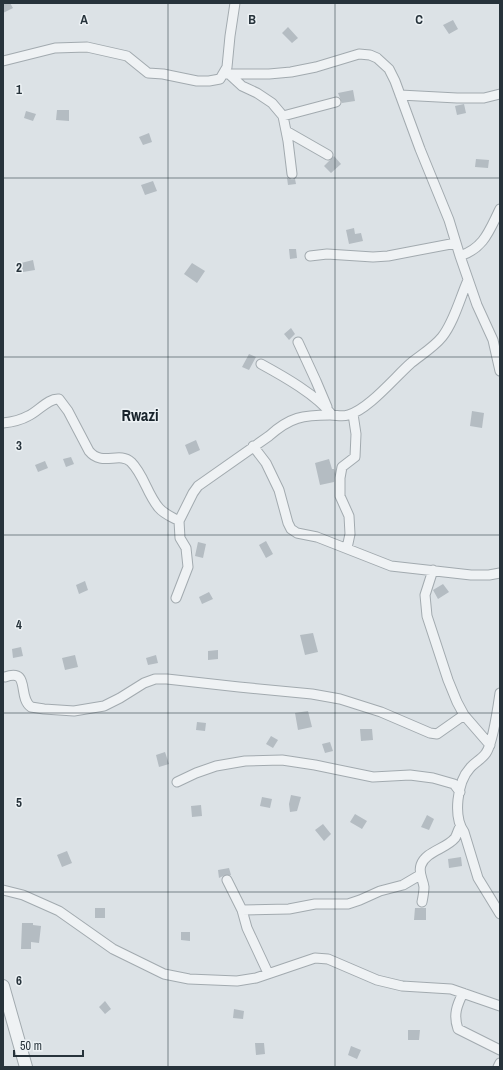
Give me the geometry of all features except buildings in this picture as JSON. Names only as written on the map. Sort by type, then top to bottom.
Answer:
[{"type":"street","points":[[227,74],[230,36],[235,3]]},
{"type":"street","points":[[3,61],[55,48],[87,47],[127,56],[148,73],[163,74],[197,82],[210,82],[220,79],[227,74],[269,74],[291,72],[316,67],[359,54],[370,55],[377,58],[389,69],[449,220],[482,318],[497,341],[500,371]]},
{"type":"street","points":[[227,74],[242,86],[257,93],[272,103],[282,116],[286,131],[292,174]]},
{"type":"street","points":[[400,95],[484,98],[500,94]]},
{"type":"street","points":[[282,116],[336,102]]},
{"type":"street","points":[[286,131],[328,155]]},
{"type":"street","points":[[460,256],[470,253],[480,244],[491,228],[500,209]]},
{"type":"street","points":[[310,256],[327,254],[373,257],[388,256],[456,243]]},
{"type":"street","points":[[261,364],[288,379],[329,411],[346,416],[353,414],[441,338],[451,323],[468,280]]},
{"type":"street","points":[[298,342],[329,411]]},
{"type":"street","points":[[3,423],[19,420],[29,416],[53,399],[59,398],[93,456],[106,459],[126,459],[131,462],[139,472],[158,507],[166,514],[179,521]]},
{"type":"street","points":[[176,598],[188,567],[186,548],[180,538],[179,521],[198,486],[253,446],[270,436],[280,426],[292,419],[329,411]]},
{"type":"street","points":[[347,548],[350,534],[349,516],[340,496],[340,478],[342,467],[355,457],[356,434],[353,414]]},
{"type":"street","points":[[253,446],[264,460],[273,477],[279,490],[282,504],[291,529],[297,533],[317,537],[391,566],[471,575],[500,572]]},
{"type":"street","points":[[433,570],[425,595],[427,616],[448,680],[464,715],[490,745]]},
{"type":"street","points":[[5,678],[12,675],[20,678],[26,701],[31,707],[62,711],[74,711],[104,706],[144,683],[155,679],[167,679],[312,694],[340,699],[381,712],[430,733],[437,734],[464,715]]},
{"type":"street","points":[[422,902],[424,888],[423,880],[420,875],[421,865],[427,857],[451,843],[456,837],[460,827],[458,806],[463,779],[469,768],[486,754],[490,745],[500,693]]},
{"type":"street","points":[[177,782],[216,766],[245,761],[282,760],[373,777],[410,775],[433,778],[454,784],[460,792]]},
{"type":"street","points":[[460,827],[464,832],[478,878],[500,914]]},
{"type":"street","points":[[242,910],[289,909],[315,904],[348,904],[380,891],[403,885],[420,875]]},
{"type":"street","points":[[227,880],[242,910],[247,928],[268,973]]},
{"type":"street","points":[[3,890],[23,895],[59,911],[112,949],[164,974],[189,979],[237,981],[256,978],[315,958],[321,958],[328,959],[377,980],[402,986],[451,989],[500,1006]]},
{"type":"street","points":[[3,986],[26,1067]]},
{"type":"street","points":[[463,993],[455,1014],[455,1021],[458,1029],[500,1050]]},
{"type":"street","points":[[498,1067],[500,1063]]},
{"type":"district","name":"Rwazi","points":[[140,415]]}]
